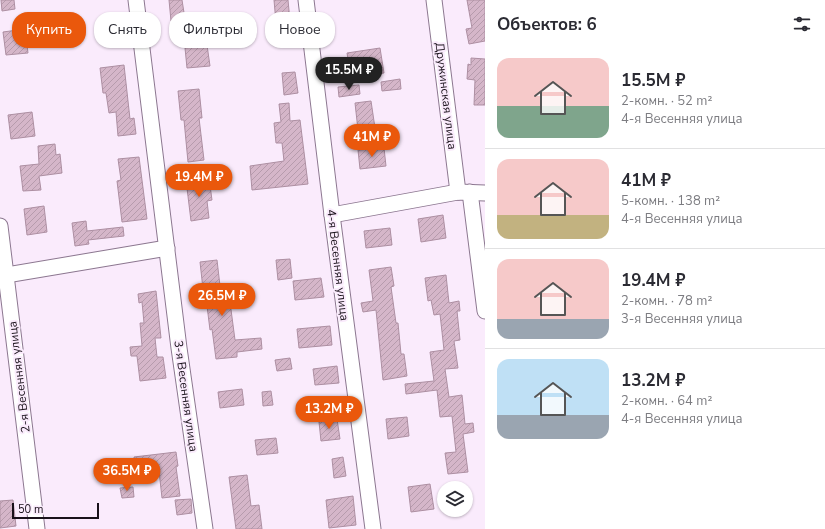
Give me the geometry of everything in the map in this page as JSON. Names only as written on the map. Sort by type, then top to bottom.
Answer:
[{"type":"street","name":"3-я Весенняя улица","points":[[136,0],[179,348],[205,529]]},
{"type":"street","name":"4-я Весенняя улица","points":[[306,0],[332,215],[373,529]]},
{"type":"street","name":"Дружинская улица","points":[[434,0],[471,192],[485,311]]},
{"type":"street","points":[[332,215],[471,192]]},
{"type":"street","name":"2-я Весенняя улица","points":[[0,226],[3,276],[37,529]]},
{"type":"street","points":[[3,276],[167,248]]},
{"type":"building","points":[[1,0],[14,0],[15,9],[2,11]]},
{"type":"building","points":[[169,0],[182,0],[184,12],[170,12]]},
{"type":"building","points":[[274,0],[288,0],[289,12],[275,12]]},
{"type":"building","points":[[467,0],[485,0],[485,41],[469,44],[466,29],[472,28]]},
{"type":"building","points":[[12,31],[12,48],[27,48],[28,53],[6,55],[3,32]]},
{"type":"building","points":[[185,48],[207,48],[210,66],[187,68]]},
{"type":"building","points":[[380,48],[384,73],[351,78],[347,53]]},
{"type":"building","points":[[471,58],[485,59],[485,105],[474,105],[475,80],[467,79],[468,64],[471,65]]},
{"type":"building","points":[[124,65],[130,119],[134,118],[136,134],[118,136],[116,112],[109,113],[106,93],[103,93],[100,68]]},
{"type":"building","points":[[295,72],[298,93],[284,95],[282,73]]},
{"type":"building","points":[[400,79],[401,89],[382,91],[381,82]]},
{"type":"building","points":[[359,85],[360,94],[339,97],[338,87]]},
{"type":"building","points":[[199,89],[202,118],[199,118],[204,160],[188,162],[184,120],[181,120],[178,91]]},
{"type":"building","points":[[371,101],[375,128],[358,130],[355,103]]},
{"type":"building","points":[[289,103],[290,121],[300,120],[308,184],[252,190],[250,166],[284,161],[282,143],[276,143],[274,123],[281,122],[279,104]]},
{"type":"building","points":[[32,112],[35,136],[11,139],[8,115]]},
{"type":"building","points":[[55,144],[56,155],[60,154],[62,173],[39,176],[41,190],[23,191],[20,166],[39,164],[38,146]]},
{"type":"building","points":[[384,148],[386,166],[360,169],[358,150]]},
{"type":"building","points":[[139,157],[147,219],[122,222],[117,181],[121,180],[118,159]]},
{"type":"building","points":[[209,178],[212,200],[207,201],[209,218],[191,221],[186,180]]},
{"type":"building","points":[[44,206],[47,232],[27,235],[24,209]]},
{"type":"building","points":[[443,215],[446,238],[421,242],[418,219]]},
{"type":"building","points":[[86,221],[87,231],[123,227],[124,236],[88,240],[89,244],[75,246],[72,223]]},
{"type":"building","points":[[390,228],[392,245],[366,248],[364,231]]},
{"type":"building","points":[[290,259],[292,278],[278,280],[276,260]]},
{"type":"building","points":[[217,260],[222,303],[230,302],[235,340],[261,338],[262,349],[237,352],[237,357],[216,359],[212,329],[210,330],[206,298],[204,298],[200,262]]},
{"type":"building","points":[[391,267],[394,286],[391,287],[396,323],[398,323],[401,354],[404,354],[407,376],[383,380],[376,310],[363,312],[361,303],[373,301],[369,270]]},
{"type":"building","points":[[446,275],[449,303],[459,301],[460,311],[457,311],[460,340],[454,341],[458,368],[445,369],[449,397],[462,395],[465,424],[473,423],[474,432],[463,434],[468,472],[448,474],[445,453],[456,452],[452,416],[440,417],[437,390],[406,394],[405,384],[434,381],[430,352],[444,350],[440,314],[434,315],[431,300],[428,301],[425,278]]},
{"type":"building","points":[[321,278],[324,297],[295,300],[293,281]]},
{"type":"building","points":[[156,291],[161,338],[155,338],[157,357],[163,357],[166,378],[140,381],[137,356],[131,356],[130,347],[142,346],[140,323],[144,323],[142,302],[139,303],[138,294]]},
{"type":"building","points":[[330,326],[332,345],[299,348],[297,329]]},
{"type":"building","points":[[290,358],[292,369],[277,371],[275,360]]},
{"type":"building","points":[[337,366],[339,383],[315,385],[313,369]]},
{"type":"building","points":[[242,389],[244,405],[220,408],[218,392]]},
{"type":"building","points":[[271,391],[273,405],[263,406],[262,392]]},
{"type":"building","points":[[407,417],[409,436],[388,439],[386,419]]},
{"type":"building","points":[[337,419],[340,439],[321,441],[319,422]]},
{"type":"building","points":[[276,438],[278,453],[257,455],[255,440]]},
{"type":"building","points":[[176,452],[178,466],[176,467],[180,496],[162,498],[159,471],[136,473],[134,457]]},
{"type":"building","points":[[343,457],[346,476],[334,478],[332,459]]},
{"type":"building","points":[[247,475],[251,506],[259,505],[262,529],[236,529],[229,477]]},
{"type":"building","points":[[430,484],[434,509],[411,512],[408,487]]},
{"type":"building","points":[[133,487],[134,497],[122,498],[120,488]]},
{"type":"building","points":[[353,496],[356,525],[329,528],[326,500]]},
{"type":"building","points":[[191,499],[192,513],[177,515],[175,500]]},
{"type":"building","points":[[13,500],[16,526],[0,528],[0,501]]}]
